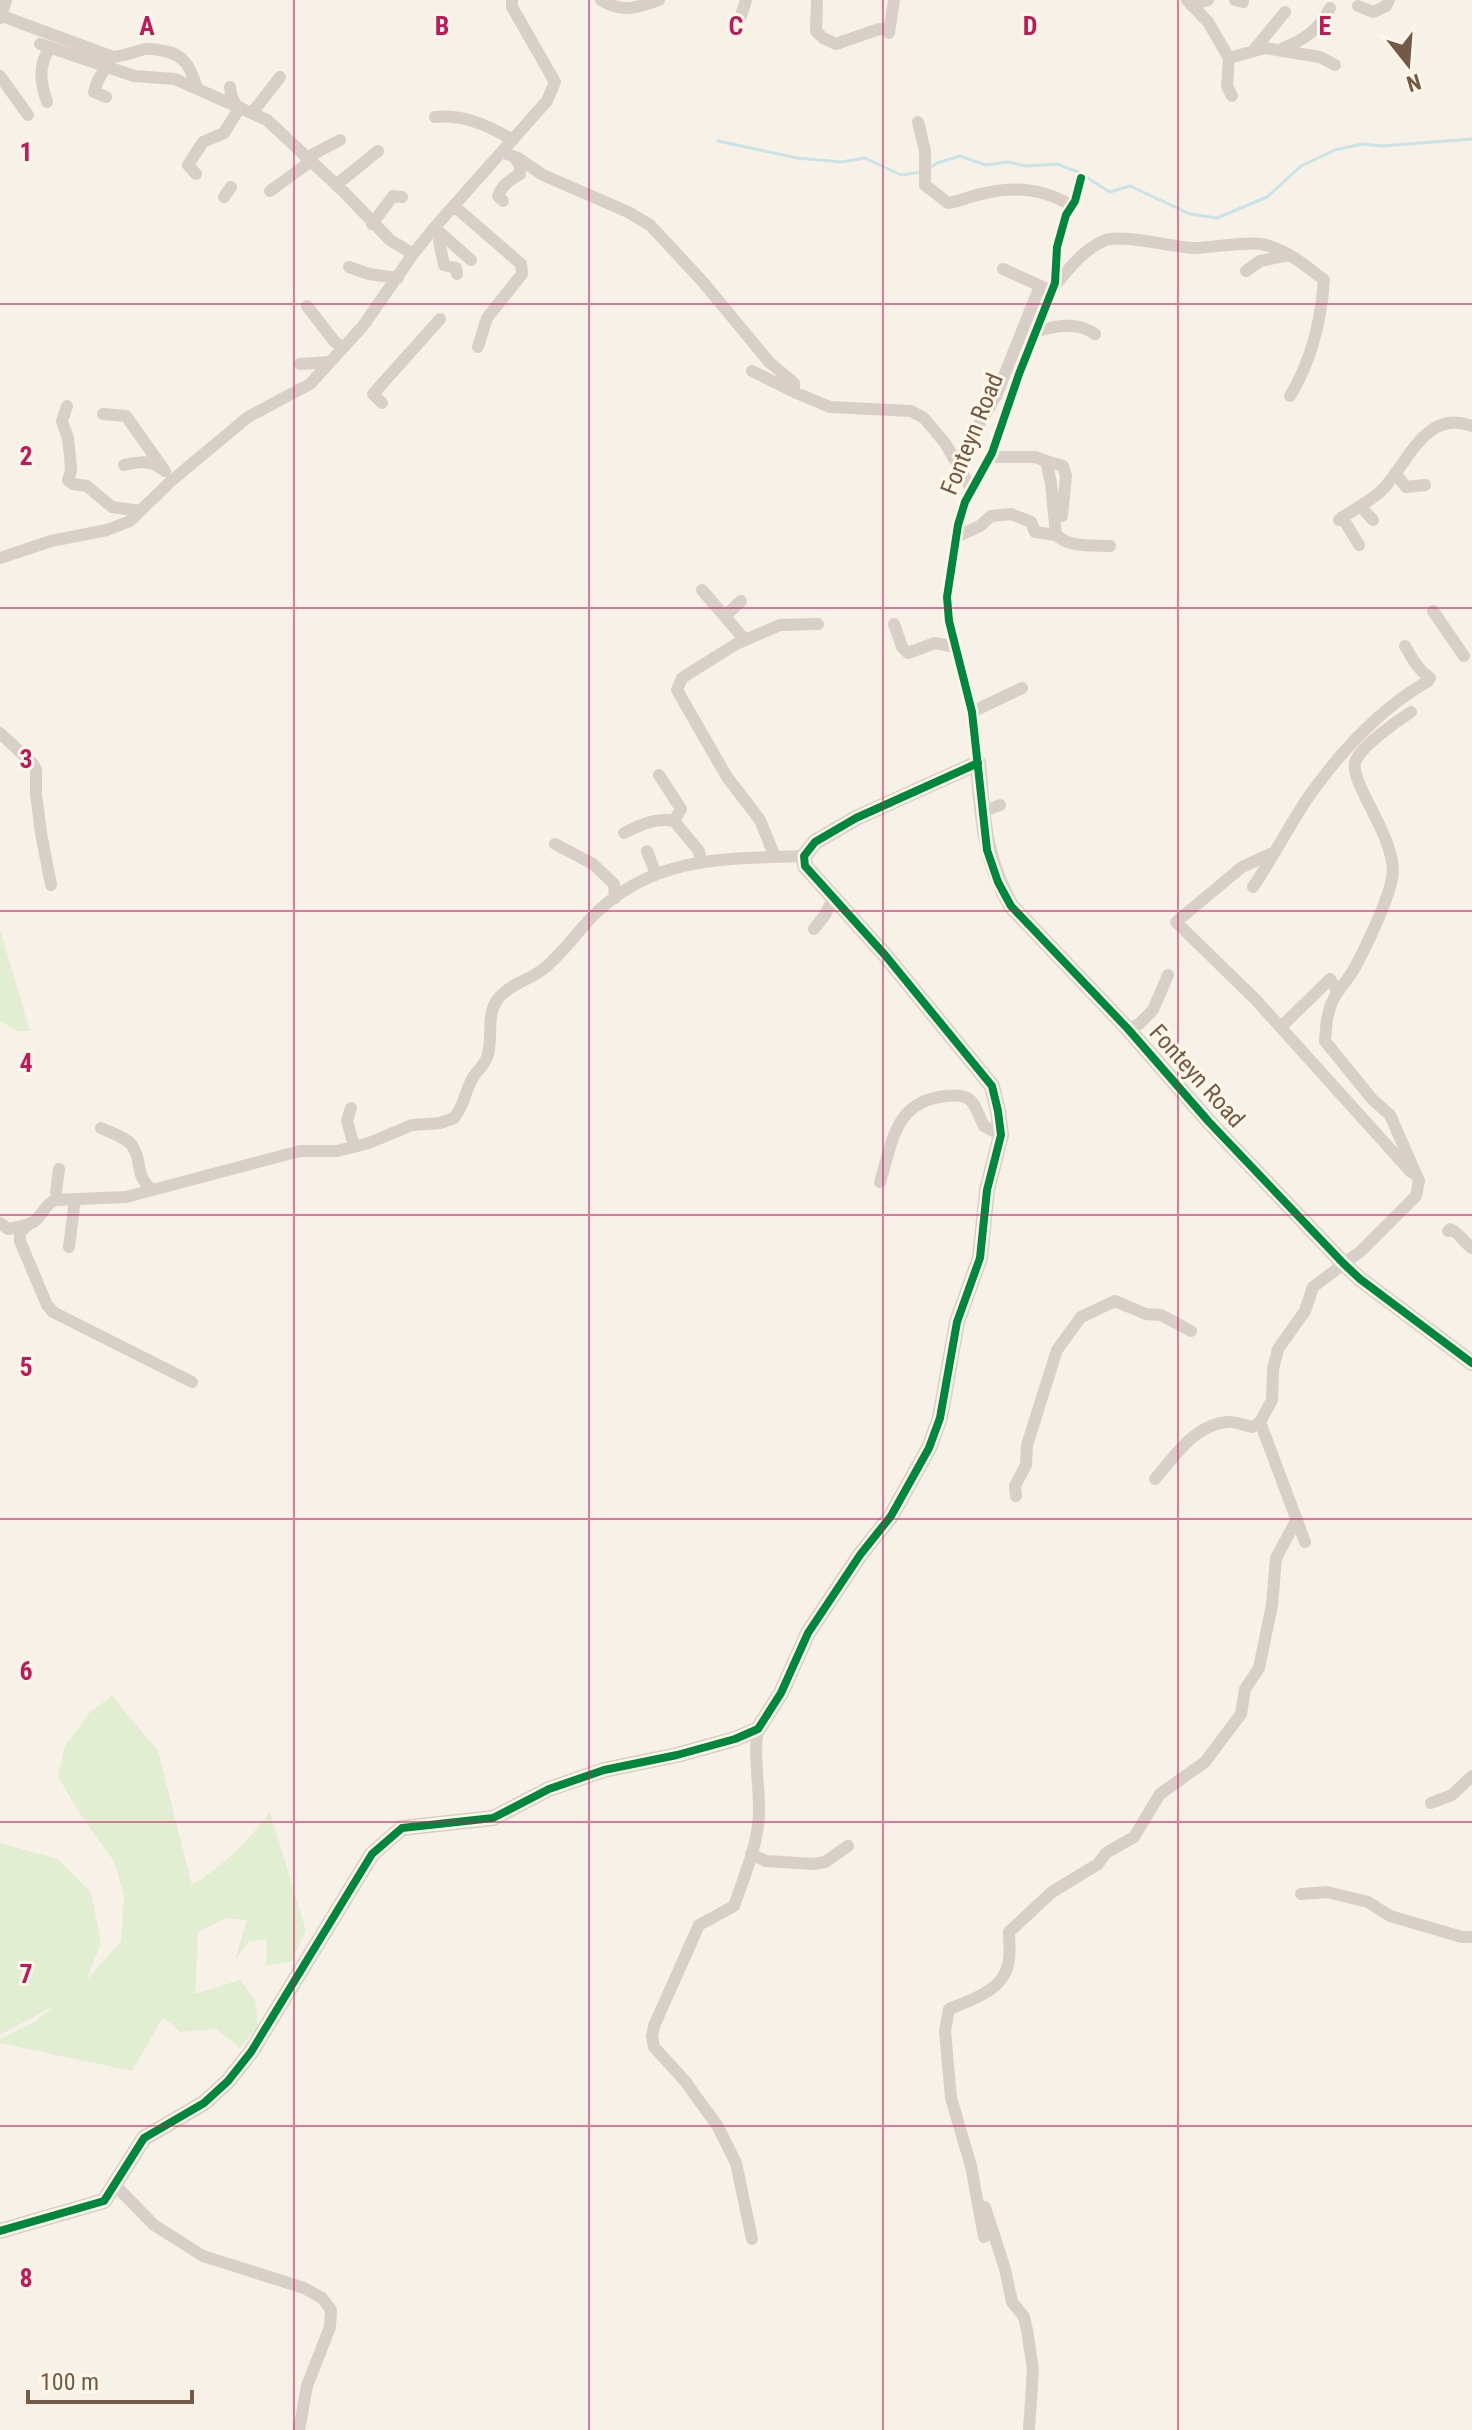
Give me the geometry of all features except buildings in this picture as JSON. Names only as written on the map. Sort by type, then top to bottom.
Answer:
[{"type":"street","points":[[6,0],[1,17],[113,57],[128,56],[146,49],[175,53],[184,59],[197,88]]},
{"type":"street","points":[[0,558],[130,521],[169,475],[248,417],[310,384],[363,326],[413,254],[438,231],[454,206],[547,101],[555,82],[512,7],[512,0]]},
{"type":"street","points":[[601,0],[614,9],[659,0]]},
{"type":"street","points":[[741,16],[746,0]]},
{"type":"street","points":[[817,0],[816,31],[836,44],[879,29],[889,33],[894,0]]},
{"type":"street","points":[[1189,2],[1208,0]]},
{"type":"street","points":[[1358,6],[1373,12],[1386,6],[1389,0]]},
{"type":"street","points":[[1189,2],[1208,22],[1229,58],[1227,86],[1232,96]]},
{"type":"street","points":[[1280,49],[1311,34],[1325,19],[1330,8]]},
{"type":"street","points":[[1253,51],[1285,12]]},
{"type":"street","points":[[47,102],[40,69],[45,46],[134,76],[175,79],[197,88],[267,120],[372,224],[413,254]]},
{"type":"street","points":[[1229,58],[1265,48],[1320,57],[1335,65]]},
{"type":"street","points":[[106,67],[94,92],[106,97]]},
{"type":"street","points":[[0,76],[28,115]]},
{"type":"street","points":[[217,151],[224,133],[242,109],[280,77]]},
{"type":"street","points":[[230,87],[231,94],[242,109]]},
{"type":"street","points":[[435,117],[453,115],[513,140]]},
{"type":"street","points":[[918,122],[925,151],[925,185],[948,203],[986,192],[1014,190],[1043,192],[1072,206]]},
{"type":"street","points":[[196,174],[188,165],[192,157],[203,142],[224,133]]},
{"type":"street","points":[[270,191],[308,160],[340,140]]},
{"type":"street","points":[[336,185],[378,151]]},
{"type":"street","points":[[502,152],[543,175],[628,212],[650,225],[703,282],[769,362],[794,383],[794,392]]},
{"type":"street","points":[[503,201],[498,196],[500,190],[520,174],[515,158]]},
{"type":"street","name":"Fonteyn Road","points":[[1081,178],[1057,247],[1055,283],[1050,286],[990,457],[965,502],[947,597],[949,621],[972,712],[987,850],[998,882],[1011,906],[1128,1029],[1209,1122],[1360,1279],[1472,1363]]},
{"type":"street","points":[[372,224],[393,196],[402,197]]},
{"type":"street","points":[[454,206],[521,264],[522,274],[487,318],[478,347]]},
{"type":"street","points":[[438,231],[471,260]]},
{"type":"street","points":[[438,231],[444,265],[456,268],[457,274]]},
{"type":"street","points":[[958,464],[996,396],[1050,286],[1077,259],[1104,240],[1190,248],[1259,243],[1290,255],[1324,280],[1322,308],[1311,355],[1290,396]]},
{"type":"street","points":[[1246,271],[1260,261],[1290,255]]},
{"type":"street","points":[[349,267],[369,274],[398,278]]},
{"type":"street","points":[[1003,269],[1050,286]]},
{"type":"street","points":[[307,306],[343,348]]},
{"type":"street","points":[[382,403],[373,394],[440,319]]},
{"type":"street","points":[[1036,331],[1070,325],[1086,328],[1095,334]]},
{"type":"street","points":[[300,364],[330,362]]},
{"type":"street","points":[[752,371],[830,407],[911,411],[924,418],[945,443],[972,490]]},
{"type":"street","points":[[67,406],[62,421],[70,456],[68,480],[87,486],[112,507],[140,511]]},
{"type":"street","points":[[103,414],[126,416],[169,475]]},
{"type":"street","points":[[1359,545],[1341,519],[1384,488],[1426,433],[1439,425],[1456,422],[1472,426]]},
{"type":"street","points":[[990,457],[1035,457],[1063,466],[1066,476],[1062,516]]},
{"type":"street","points":[[124,465],[143,461],[156,464],[169,475]]},
{"type":"street","points":[[1046,461],[1056,535]]},
{"type":"street","points":[[1395,473],[1406,487],[1425,485]]},
{"type":"street","points":[[1360,506],[1373,520]]},
{"type":"street","points":[[956,537],[980,526],[991,516],[1011,514],[1031,522],[1035,532],[1056,535],[1062,541],[1110,546]]},
{"type":"street","points":[[702,590],[745,640]]},
{"type":"street","points":[[726,615],[741,601]]},
{"type":"street","points":[[1433,611],[1464,656]]},
{"type":"street","points":[[775,857],[760,820],[727,777],[677,690],[682,678],[745,640],[780,625],[818,624]]},
{"type":"street","points":[[894,624],[902,647],[908,653],[935,643],[955,647]]},
{"type":"street","points":[[1253,887],[1305,803],[1352,743],[1388,707],[1429,679],[1405,646]]},
{"type":"street","points":[[972,712],[1022,688]]},
{"type":"street","points":[[1155,1479],[1191,1437],[1205,1427],[1228,1421],[1252,1427],[1260,1422],[1272,1400],[1273,1369],[1278,1349],[1305,1311],[1313,1287],[1361,1251],[1416,1196],[1419,1181],[1390,1115],[1372,1099],[1325,1041],[1329,1009],[1337,991],[1353,971],[1386,899],[1392,878],[1393,859],[1376,815],[1354,774],[1355,761],[1393,724],[1411,712]]},
{"type":"street","points":[[0,733],[36,770],[37,807],[51,885]]},
{"type":"street","points":[[752,2239],[736,2163],[717,2125],[685,2081],[654,2047],[654,2026],[699,1925],[734,1906],[757,1837],[759,1812],[755,1769],[758,1729],[781,1693],[808,1633],[860,1555],[891,1516],[929,1448],[940,1418],[957,1322],[980,1258],[987,1190],[1001,1135],[992,1086],[895,966],[805,866],[804,856],[815,842],[856,818],[978,763]]},
{"type":"street","points":[[659,775],[681,809],[674,821]]},
{"type":"street","points":[[982,812],[1000,805]]},
{"type":"street","points":[[624,833],[645,823],[665,819],[674,821],[699,851],[701,861]]},
{"type":"street","points":[[555,844],[593,864],[614,884],[615,898]]},
{"type":"street","points":[[647,851],[656,874]]},
{"type":"street","points":[[1275,852],[1242,867],[1176,922],[1281,1027],[1419,1181]]},
{"type":"street","points":[[56,1196],[75,1200],[126,1197],[300,1151],[337,1151],[369,1143],[412,1125],[440,1123],[454,1118],[465,1100],[471,1080],[485,1063],[496,1002],[509,988],[542,970],[598,910],[656,874],[701,861],[804,856]]},
{"type":"street","points":[[814,929],[834,897]]},
{"type":"street","points":[[1128,1029],[1139,1024],[1153,1010],[1168,975]]},
{"type":"street","points":[[1281,1027],[1330,979],[1337,991]]},
{"type":"street","points":[[880,1182],[897,1127],[913,1106],[928,1098],[958,1095],[970,1099],[976,1104],[984,1126],[1001,1135]]},
{"type":"street","points":[[351,1108],[347,1121],[354,1146]]},
{"type":"street","points":[[101,1128],[127,1140],[134,1147],[141,1180],[152,1190]]},
{"type":"street","points":[[56,1196],[59,1169]]},
{"type":"street","points":[[70,1184],[45,1205],[35,1221],[20,1232],[20,1241],[47,1305],[53,1312],[192,1382]]},
{"type":"street","points":[[69,1247],[75,1200]]},
{"type":"street","points":[[0,1225],[8,1229],[28,1225]]},
{"type":"street","points":[[1448,1231],[1458,1233],[1472,1248]]},
{"type":"street","points":[[1016,1496],[1015,1486],[1026,1465],[1027,1445],[1057,1350],[1081,1317],[1115,1301],[1146,1314],[1161,1315],[1191,1331]]},
{"type":"street","points":[[1260,1422],[1305,1542]]},
{"type":"street","points":[[984,2237],[971,2166],[951,2098],[945,2031],[949,2009],[979,1997],[1002,1980],[1009,1963],[1009,1932],[1052,1892],[1134,1837],[1160,1794],[1205,1762],[1241,1714],[1245,1689],[1259,1668],[1272,1605],[1276,1558],[1297,1519]]},
{"type":"street","points":[[0,2231],[104,2201],[144,2138],[204,2103],[228,2081],[251,2052],[372,1854],[402,1828],[493,1818],[549,1789],[604,1770],[677,1755],[735,1739],[758,1729]]},
{"type":"street","points":[[1431,1803],[1452,1795],[1472,1776]]},
{"type":"street","points":[[751,1854],[766,1861],[814,1864],[825,1862],[848,1846]]},
{"type":"street","points":[[1301,1894],[1327,1892],[1368,1902],[1390,1916],[1462,1937],[1472,1937]]},
{"type":"street","points":[[971,2166],[1005,2269],[1012,2302],[1024,2317],[1027,2330],[1033,2369],[1029,2430]]},
{"type":"street","points":[[114,2184],[154,2225],[203,2256],[304,2288],[322,2298],[331,2310],[330,2327],[307,2386],[299,2430]]},
{"type":"green space","points":[[0,930],[30,1031],[17,1031],[0,1021]]},
{"type":"green space","points":[[112,1696],[158,1751],[192,1885],[234,1852],[270,1812],[306,1931],[291,1962],[266,1965],[267,1939],[249,1942],[235,1960],[247,1920],[226,1918],[198,1932],[195,1994],[240,1980],[255,2000],[258,2026],[240,2048],[216,2029],[180,2032],[163,2017],[132,2071],[0,2043],[0,2039],[36,2021],[54,2006],[0,2035],[0,1843],[58,1859],[91,1893],[101,1943],[86,1981],[121,1941],[124,1897],[115,1863],[58,1777],[65,1746],[90,1712]]},
{"type":"waterway","points":[[928,169],[960,156],[986,165],[1008,162],[1026,166],[1057,164],[1078,172],[1110,192],[1130,186],[1190,214],[1217,218],[1267,197],[1301,166],[1335,150],[1362,144],[1382,146],[1472,139]]},
{"type":"waterway","points":[[718,141],[797,158],[841,162],[865,158],[901,175],[922,172]]},
{"type":"cycle path","points":[[1081,178],[1057,247],[1055,283],[992,453],[965,502],[958,525],[947,597],[949,621],[972,712],[987,850],[998,882],[1011,906],[1128,1029],[1209,1122],[1360,1279],[1472,1363]]},
{"type":"cycle path","points":[[0,2231],[104,2201],[144,2138],[204,2103],[228,2081],[251,2052],[372,1854],[402,1828],[493,1818],[549,1789],[604,1770],[677,1755],[735,1739],[758,1729],[781,1693],[808,1633],[860,1555],[891,1516],[929,1448],[940,1418],[957,1322],[980,1258],[987,1190],[1001,1135],[992,1086],[885,955],[805,866],[804,856],[815,842],[856,818],[978,763]]}]
